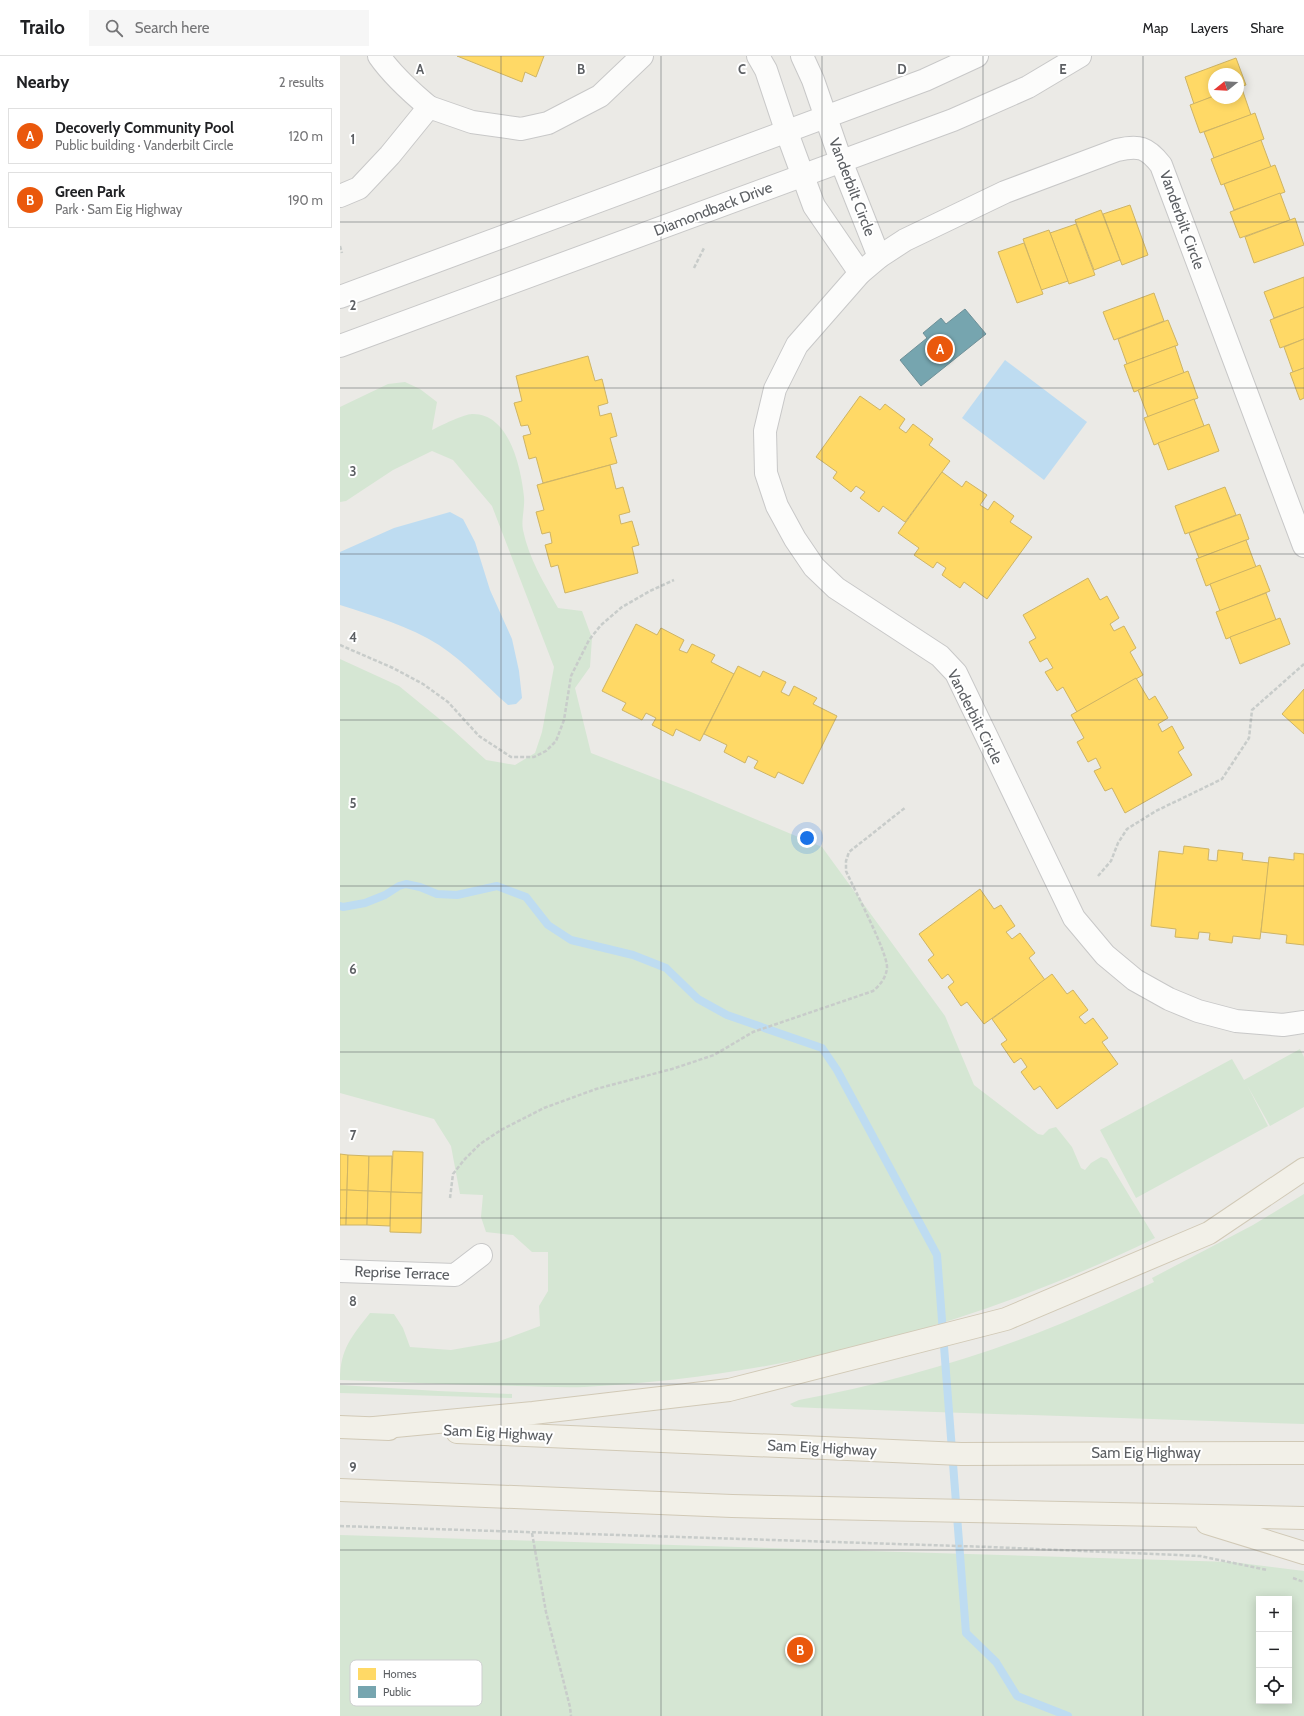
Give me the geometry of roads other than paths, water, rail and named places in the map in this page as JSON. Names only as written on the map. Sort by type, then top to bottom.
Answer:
[{"type":"main road","points":[[374,1428],[533,1413],[729,1390],[1006,1319],[1209,1232],[1304,1169]]},
{"type":"main road","name":"Sam Eig Highway","points":[[340,1427],[953,1453],[1304,1453]]},
{"type":"main road","points":[[340,1490],[732,1506],[1179,1514],[1304,1518]]},
{"type":"main road","points":[[1179,1514],[1304,1553]]},
{"type":"street","points":[[380,56],[386,66],[411,92],[429,107],[472,122],[521,129],[548,123],[600,96],[642,56]]},
{"type":"street","name":"Vanderbilt Circle","points":[[758,56],[766,70],[814,206],[860,273]]},
{"type":"street","name":"Vanderbilt Circle","points":[[802,56],[878,257]]},
{"type":"street","points":[[340,297],[786,130],[925,80],[977,56]]},
{"type":"street","name":"Diamondback Drive","points":[[340,346],[953,120],[1021,90],[1080,56]]},
{"type":"street","points":[[340,196],[359,188],[390,155],[429,107]]},
{"type":"street","name":"Vanderbilt Circle","points":[[1304,546],[1161,165],[1152,154],[1142,147],[1128,147],[1117,150],[1005,192],[905,240],[878,257],[860,273],[797,345],[776,389],[765,431],[766,473],[777,506],[795,539],[814,567],[836,588],[940,656],[956,673],[1074,918],[1105,955],[1135,980],[1169,999],[1198,1011],[1236,1022],[1283,1025],[1304,1022]]},
{"type":"street","name":"Reprise Terrace","points":[[340,1271],[455,1275],[481,1255]]},
{"type":"water","points":[[1005,360],[1087,422],[1044,480],[962,418]]},
{"type":"water","points":[[450,512],[463,519],[475,542],[490,590],[512,639],[519,671],[522,698],[516,704],[508,705],[458,659],[428,638],[391,622],[340,605],[340,552],[394,528]]},
{"type":"waterway","points":[[340,906],[343,907],[365,903],[406,884],[420,887],[437,894],[457,895],[497,886],[526,897],[548,925],[571,940],[633,955],[666,968],[698,999],[727,1015],[822,1048],[837,1070],[937,1255],[966,1633],[996,1662],[1017,1696],[1068,1716]]},
{"type":"place","name":"Decoverly Community Pool","points":[[940,349]]},
{"type":"place","name":"Green Park","points":[[800,1650]]}]
